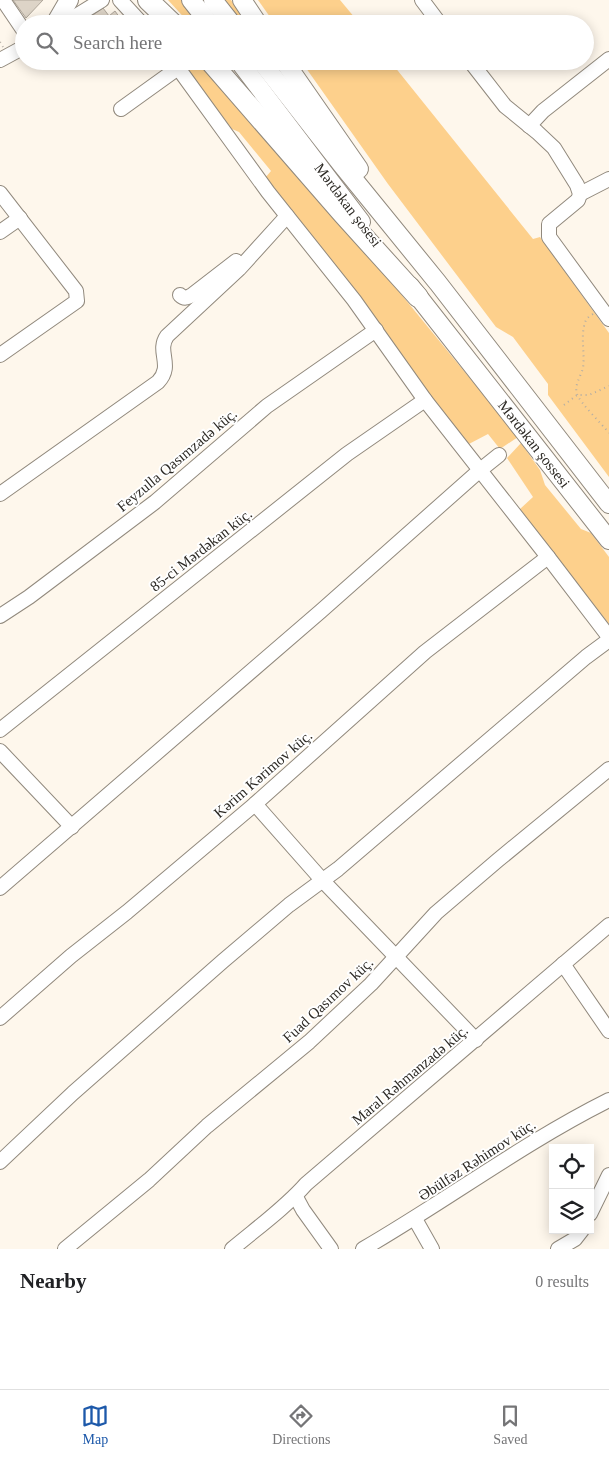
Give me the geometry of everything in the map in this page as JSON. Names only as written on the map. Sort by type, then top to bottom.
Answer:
[{"type":"highway","points":[[148,0],[164,15]]},
{"type":"highway","points":[[218,70],[418,297]]},
{"type":"main road","points":[[60,15],[69,0]]},
{"type":"main road","points":[[192,0],[203,15]]},
{"type":"main road","points":[[213,0],[225,15]]},
{"type":"main road","points":[[242,0],[252,15]]},
{"type":"main road","name":"Mərdəkan şosesi","points":[[246,70],[418,297],[459,348]]},
{"type":"main road","name":"Mərdəkan şosesi","points":[[268,70],[477,333]]},
{"type":"main road","points":[[290,70],[438,283]]},
{"type":"main road","name":"Mərdəkan şossesi","points":[[477,333],[609,504]]},
{"type":"main road","name":"Mərdəkan şossesi","points":[[459,348],[609,540]]},
{"type":"street","points":[[3,0],[15,17]]},
{"type":"street","points":[[78,15],[102,0]]},
{"type":"street","points":[[120,0],[134,15]]},
{"type":"street","points":[[422,0],[433,15]]},
{"type":"street","points":[[0,60],[15,51]]},
{"type":"street","points":[[529,126],[542,111],[609,59]]},
{"type":"street","points":[[121,110],[169,70]]},
{"type":"street","points":[[0,1162],[73,1093],[223,961],[289,905],[323,881],[609,639],[548,557],[425,400],[354,300],[287,216],[179,70]]},
{"type":"street","points":[[477,70],[504,106],[538,132],[554,148],[573,177],[580,194]]},
{"type":"street","points":[[607,311],[549,237],[549,224],[574,205],[580,194],[609,179]]},
{"type":"street","points":[[0,193],[76,291],[77,301],[0,356]]},
{"type":"street","points":[[0,494],[158,382],[166,370],[163,348],[164,340],[167,336],[239,269],[287,216]]},
{"type":"street","points":[[0,232],[20,218]]},
{"type":"street","points":[[180,295],[183,298],[187,298],[247,252],[257,250]]},
{"type":"street","name":"Feyzulla Qasımzadə küç.","points":[[0,616],[29,597],[155,502],[267,406],[376,330]]},
{"type":"street","name":"85-ci Mərdəkan küç.","points":[[0,730],[347,454],[425,400]]},
{"type":"street","points":[[0,888],[499,455]]},
{"type":"street","name":"Kərim Kərimov küç.","points":[[0,1018],[71,956],[127,912],[255,804],[425,652],[548,557]]},
{"type":"street","points":[[0,751],[72,827]]},
{"type":"street","name":"Fuad Qasımov küç.","points":[[65,1249],[149,1180],[207,1126],[309,1042],[366,989],[436,913],[609,769]]},
{"type":"street","points":[[255,804],[323,881],[476,1040]]},
{"type":"street","name":"Maral Rəhmanzadə küç.","points":[[232,1249],[282,1206],[296,1197],[306,1184],[609,925]]},
{"type":"street","points":[[563,964],[609,1031]]},
{"type":"street","name":"Əbülfəz Rəhimov küç.","points":[[363,1249],[415,1218],[522,1148],[609,1100]]},
{"type":"street","points":[[594,1206],[609,1176]]},
{"type":"street","points":[[296,1197],[331,1249]]},
{"type":"street","points":[[415,1218],[432,1249]]},
{"type":"street","points":[[566,1247],[579,1234]]},
{"type":"path","points":[[607,311],[588,316],[584,324],[582,368],[576,387],[577,395],[609,433]]},
{"type":"path","points":[[564,405],[577,395],[589,395],[609,386]]},
{"type":"shaded area","points":[[168,0],[186,0],[197,15],[182,15]]},
{"type":"shaded area","points":[[223,0],[231,0],[242,15],[234,15]]},
{"type":"shaded area","points":[[258,0],[340,0],[352,15],[269,15]]},
{"type":"shaded area","points":[[187,70],[208,70],[215,77],[378,266],[518,437],[500,449],[488,434],[467,445],[265,178],[271,171],[239,132],[232,129]]},
{"type":"shaded area","points":[[307,70],[397,70],[533,239],[540,237],[609,333],[609,477],[548,395],[548,384],[513,337],[496,327],[388,184]]},
{"type":"shaded area","points":[[521,443],[540,470],[545,485],[581,529],[591,533],[609,557],[609,624],[520,509],[533,497],[507,458]]},
{"type":"building","points":[[13,0],[43,0],[29,15],[24,15]]},
{"type":"building","points":[[103,8],[108,15],[93,15]]}]
